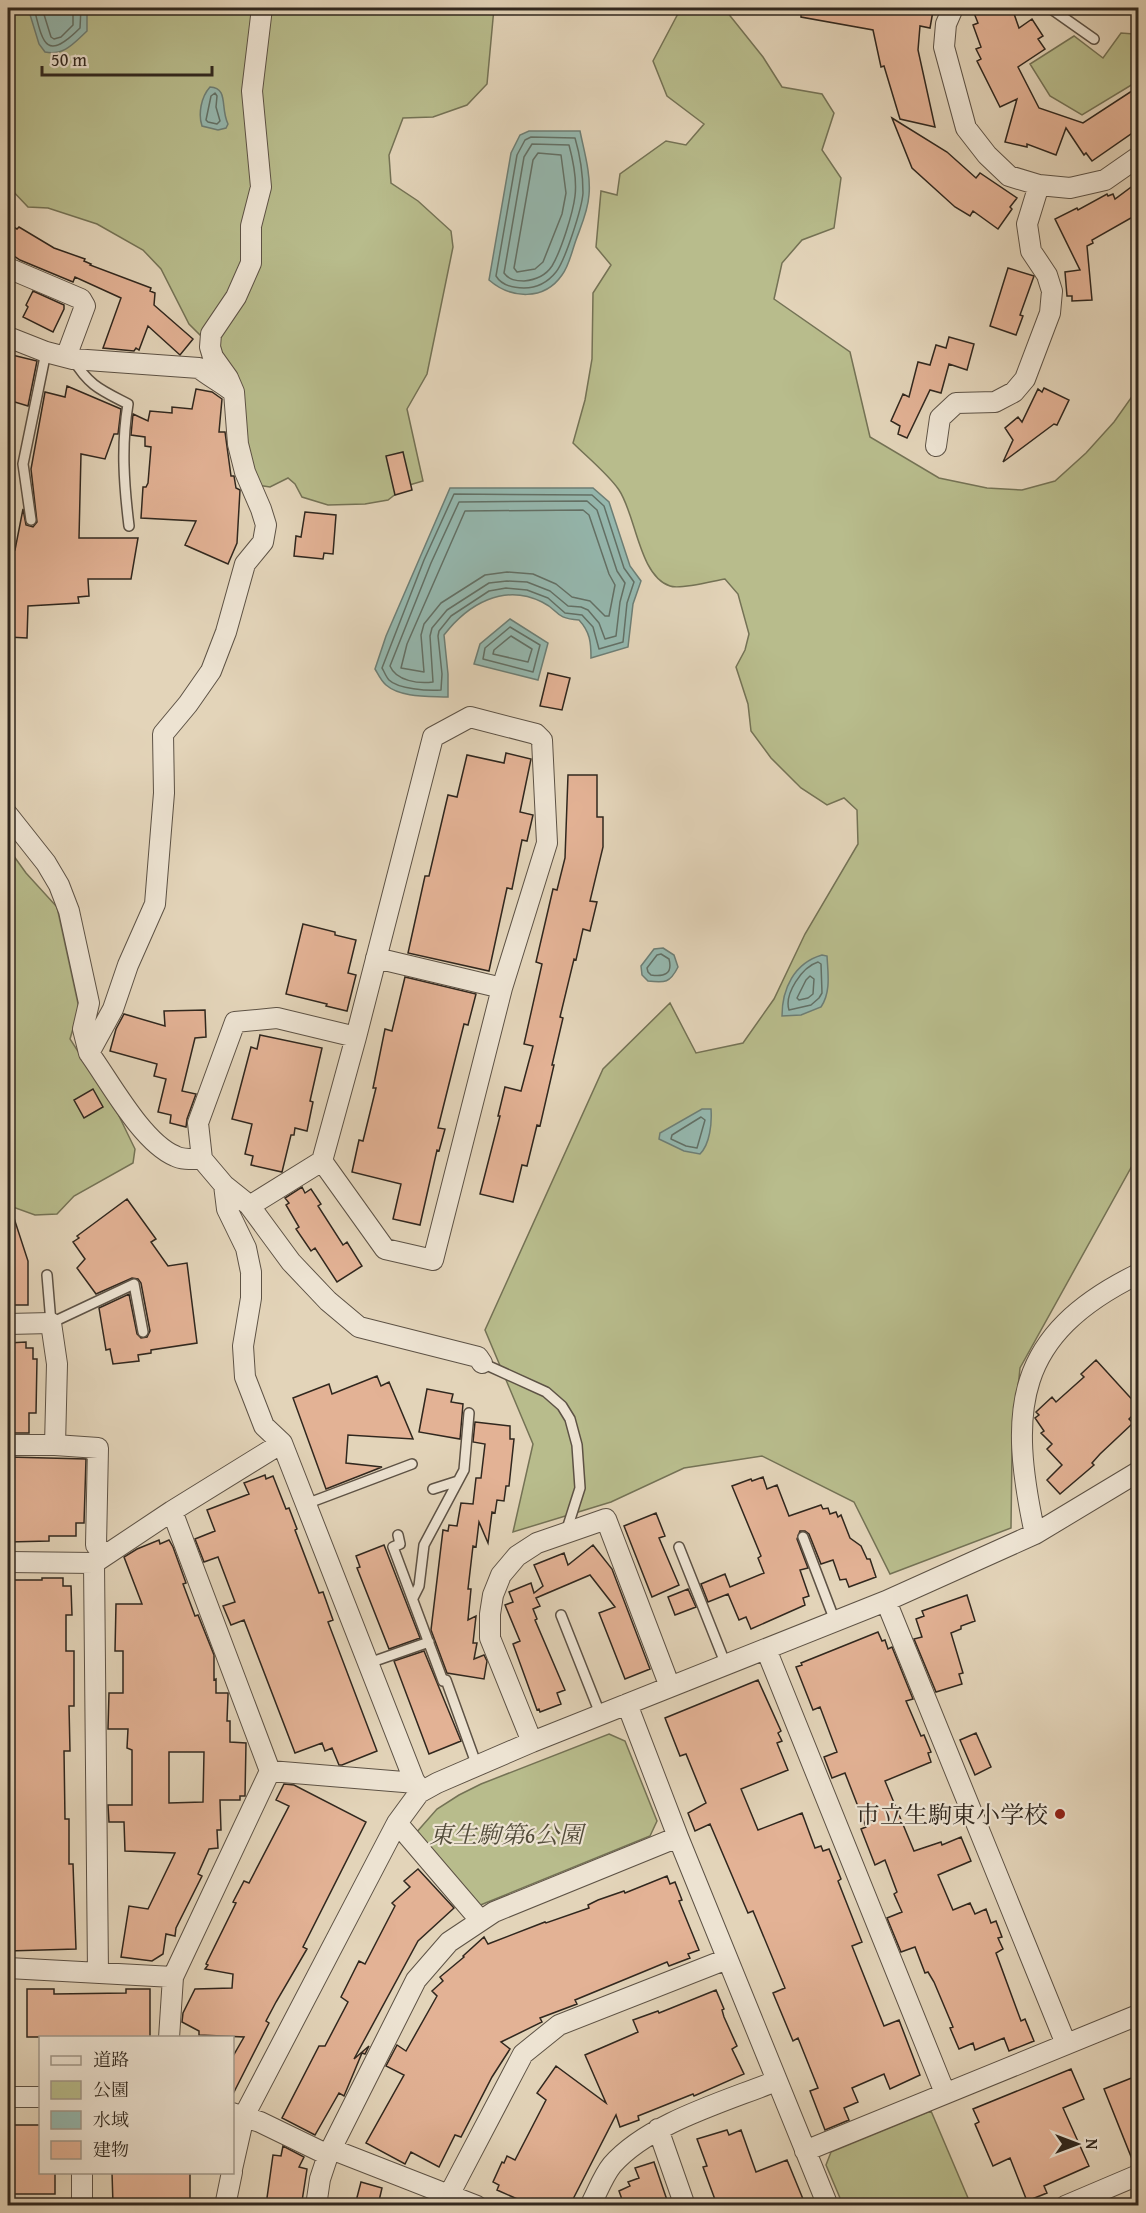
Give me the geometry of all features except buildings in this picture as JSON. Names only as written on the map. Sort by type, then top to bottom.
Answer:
[{"type":"street","points":[[89,1053],[113,1009],[128,965],[155,904],[164,793],[163,734],[188,705],[211,671],[226,632],[245,564],[263,542],[266,525],[245,472],[238,444],[234,392],[228,378],[213,357],[210,347],[211,334],[236,297],[251,263],[251,226],[261,187],[252,91],[261,8]]},
{"type":"street","points":[[953,8],[946,24],[944,47],[966,128],[987,155],[1010,176],[1039,185],[1070,188],[1105,180],[1138,157]]},
{"type":"street","points":[[936,446],[940,418],[956,403],[995,402],[1014,392],[1025,380],[1050,314],[1052,291],[1047,275],[1031,252],[1027,224],[1039,185]]},
{"type":"street","points":[[8,268],[81,299],[85,306],[70,358]]},
{"type":"street","points":[[8,337],[46,352],[70,358],[199,368],[234,392]]},
{"type":"street","points":[[256,1202],[322,1161],[433,737],[470,717],[536,734],[542,740],[547,843],[502,988],[433,1260],[385,1249],[322,1161]]},
{"type":"street","points":[[8,815],[46,862],[59,885],[69,911],[89,1003],[83,1029],[89,1053],[138,1124],[156,1145],[176,1158],[202,1159]]},
{"type":"street","points":[[376,958],[502,988]]},
{"type":"street","points":[[356,1037],[277,1018],[235,1022],[198,1123],[202,1159],[224,1185],[249,1205],[291,1262],[328,1301],[359,1327],[478,1357],[482,1363]]},
{"type":"street","points":[[224,1185],[227,1209],[246,1248],[251,1272],[251,1298],[243,1346],[245,1377],[264,1426],[282,1443],[418,1788]]},
{"type":"street","points":[[1035,1534],[1025,1487],[1021,1446],[1022,1414],[1028,1385],[1040,1356],[1057,1331],[1088,1303],[1138,1274]]},
{"type":"street","points":[[8,1324],[51,1323],[57,1365],[55,1445]]},
{"type":"street","points":[[8,1562],[99,1559],[282,1443]]},
{"type":"street","points":[[8,1445],[98,1448],[96,1545],[99,1559],[98,1973]]},
{"type":"street","points":[[270,1771],[418,1788],[886,1601],[1035,1534],[1138,1472]]},
{"type":"street","points":[[169,2036],[173,1977],[270,1771],[172,1511]]},
{"type":"street","points":[[532,1742],[490,1638],[490,1614],[493,1595],[501,1575],[517,1556],[537,1543],[606,1519],[670,1687]]},
{"type":"street","points":[[886,1601],[1066,2044]]},
{"type":"street","points":[[766,1649],[945,2093]]},
{"type":"street","points":[[627,1704],[678,1837],[828,2205]]},
{"type":"street","points":[[234,2152],[238,2115],[418,1788]]},
{"type":"street","points":[[397,1823],[480,1920]]},
{"type":"street","points":[[316,2205],[320,2179],[329,2152],[416,1980],[449,1942],[494,1912],[678,1837]]},
{"type":"street","points":[[449,2200],[523,2054],[559,2025],[728,1959]]},
{"type":"street","points":[[8,1968],[173,1977]]},
{"type":"street","points":[[806,2151],[1138,2015]]},
{"type":"street","points":[[590,2205],[610,2167],[631,2146],[658,2129],[776,2081]]},
{"type":"street","points":[[8,2097],[39,2097]]},
{"type":"street","points":[[238,2115],[449,2200],[477,2205]]},
{"type":"street","points":[[658,2129],[685,2205]]},
{"type":"street","points":[[82,2174],[82,2205]]},
{"type":"street","points":[[225,2205],[231,2174]]},
{"type":"street","points":[[1065,2205],[1138,2175]]},
{"type":"lane","points":[[1050,8],[1094,39]]},
{"type":"lane","points":[[31,520],[23,464],[46,352]]},
{"type":"lane","points":[[70,358],[94,387],[128,404],[124,424],[122,467],[129,526]]},
{"type":"lane","points":[[47,1275],[51,1323],[134,1284],[143,1332]]},
{"type":"lane","points":[[482,1363],[546,1392],[562,1406],[570,1419],[577,1445],[580,1488],[566,1533]]},
{"type":"lane","points":[[413,1598],[419,1586],[424,1545],[464,1470],[469,1413]]},
{"type":"lane","points":[[306,1504],[412,1464]]},
{"type":"lane","points":[[433,1489],[458,1481]]},
{"type":"lane","points":[[398,1535],[400,1544],[393,1547],[443,1681],[446,1680],[477,1766]]},
{"type":"lane","points":[[803,1537],[836,1622]]},
{"type":"lane","points":[[679,1547],[726,1665]]},
{"type":"lane","points":[[561,1616],[601,1716]]},
{"type":"lane","points":[[369,1664],[429,1642]]},
{"type":"green space","points":[[8,8],[494,8],[487,84],[467,105],[433,117],[403,118],[389,155],[391,183],[418,201],[451,231],[453,247],[427,374],[407,409],[423,481],[406,486],[388,500],[365,504],[328,505],[302,497],[295,484],[288,478],[270,487],[257,485],[217,352],[189,324],[161,269],[143,250],[97,224],[48,208],[28,207],[8,186]]},
{"type":"green space","points":[[681,8],[727,8],[727,12],[763,57],[782,87],[822,94],[834,113],[822,150],[841,178],[834,228],[802,240],[782,263],[774,299],[850,352],[870,437],[939,478],[987,488],[1022,490],[1055,481],[1086,453],[1114,422],[1138,388],[1138,1155],[1020,1368],[1012,1450],[1011,1528],[890,1574],[854,1502],[762,1456],[684,1468],[611,1502],[513,1532],[533,1444],[485,1330],[603,1069],[670,1003],[696,1053],[743,1043],[774,999],[805,934],[858,844],[857,810],[844,798],[827,805],[801,788],[771,758],[751,731],[748,704],[736,667],[745,650],[749,634],[738,594],[725,579],[681,587],[670,586],[660,580],[651,570],[645,558],[619,490],[573,443],[585,400],[592,359],[593,293],[611,265],[596,247],[601,191],[617,195],[620,174],[666,141],[686,145],[704,124],[667,96],[653,61]]},
{"type":"green space","points":[[1138,31],[1138,81],[1082,115],[1050,96],[1030,64],[1074,36],[1103,58],[1121,33],[1134,34]]},
{"type":"green space","points":[[8,848],[26,873],[57,907],[79,1008],[70,1039],[118,1114],[135,1149],[133,1163],[74,1196],[57,1214],[35,1215],[13,1207],[8,1209]]},
{"type":"green space","name":"東生駒第6公園","points":[[609,1734],[625,1741],[657,1821],[650,1836],[478,1906],[415,1834],[437,1809],[459,1795],[481,1784]]},
{"type":"green space","points":[[931,2111],[971,2205],[843,2205],[826,2165],[831,2152]]},
{"type":"water","points":[[28,8],[87,8],[87,31],[63,50],[45,52],[39,44]]},
{"type":"water","points":[[210,87],[216,88],[222,95],[228,124],[226,128],[218,130],[202,126],[201,106]]},
{"type":"water","points":[[529,131],[580,131],[589,179],[588,201],[568,263],[555,283],[537,293],[517,294],[489,280],[511,153],[520,135]]},
{"type":"water","points":[[450,488],[593,488],[609,502],[630,566],[641,581],[633,604],[628,647],[591,658],[589,638],[579,620],[565,618],[548,605],[528,597],[501,596],[488,600],[464,614],[444,635],[448,697],[407,694],[386,685],[375,669],[386,636]]},
{"type":"water","points":[[510,619],[548,643],[538,680],[474,664],[480,644]]},
{"type":"water","points":[[663,948],[674,955],[678,967],[666,981],[648,981],[642,975],[641,966],[654,949]]},
{"type":"water","points":[[822,955],[827,956],[828,983],[821,1007],[801,1015],[782,1016],[784,996],[792,978],[804,964]]},
{"type":"water","points":[[702,1109],[711,1109],[711,1121],[708,1139],[700,1154],[684,1151],[659,1139],[660,1133]]},
{"type":"place","name":"市立生駒東小学校","points":[[1060,1814]]}]
